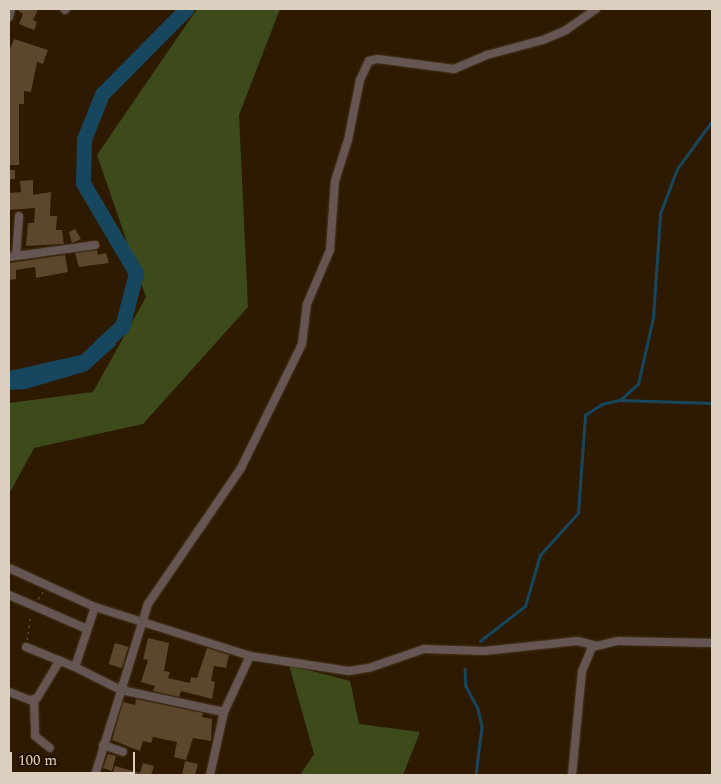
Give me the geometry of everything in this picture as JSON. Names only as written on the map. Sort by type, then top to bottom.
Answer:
[{"type":"street","points":[[9,17],[11,9]]},
{"type":"street","points":[[95,775],[142,620],[152,596],[241,468],[302,344],[307,304],[330,250],[335,181],[348,140],[360,80],[369,60],[454,69],[487,55],[543,40],[566,30],[596,9]]},
{"type":"street","points":[[19,216],[13,257],[95,245]]},
{"type":"street","points":[[9,568],[95,606],[250,656],[349,671],[369,668],[424,649],[484,651],[576,641],[595,645],[619,641],[712,643]]},
{"type":"street","points":[[9,595],[87,629]]},
{"type":"street","points":[[75,667],[95,606]]},
{"type":"street","points":[[572,775],[582,671],[587,653],[595,645]]},
{"type":"street","points":[[26,647],[60,660],[121,690],[224,712]]},
{"type":"street","points":[[210,775],[224,712],[250,656]]},
{"type":"street","points":[[50,748],[35,736],[34,700],[60,660]]},
{"type":"street","points":[[9,692],[34,700]]},
{"type":"street","points":[[103,745],[123,752]]},
{"type":"green space","points":[[197,9],[280,9],[239,115],[248,307],[143,424],[34,448],[9,494],[9,403],[93,392],[146,297],[97,155]]},
{"type":"green space","points":[[289,665],[350,681],[359,724],[420,732],[403,775],[300,775],[314,754]]},
{"type":"water","points":[[117,321],[116,345],[87,371],[26,389],[9,390],[9,371],[81,355]]},
{"type":"building","points":[[16,9],[38,9],[33,20],[37,22],[34,30],[19,24],[23,14]]},
{"type":"building","points":[[14,39],[48,50],[43,64],[37,62],[31,92],[24,91],[24,104],[19,104],[19,165],[9,165],[9,52]]},
{"type":"building","points":[[9,170],[15,170],[15,179],[9,179]]},
{"type":"building","points":[[33,180],[33,195],[51,192],[50,216],[57,216],[56,230],[62,230],[64,244],[26,246],[28,223],[34,223],[35,208],[9,210],[9,193],[21,192],[20,181]]},
{"type":"building","points":[[75,229],[81,239],[72,243],[69,232]]},
{"type":"building","points":[[97,250],[98,255],[106,253],[109,263],[79,267],[75,253]]},
{"type":"building","points":[[65,255],[68,272],[36,278],[35,267],[16,270],[16,279],[9,280],[9,263]]},
{"type":"building","points":[[148,638],[169,643],[164,671],[170,672],[168,678],[190,683],[191,677],[197,678],[207,648],[229,655],[226,668],[214,666],[211,681],[215,682],[212,699],[181,691],[179,697],[153,691],[155,686],[141,682],[148,660],[143,659]]},
{"type":"building","points":[[115,643],[128,647],[122,668],[109,664]]},
{"type":"building","points":[[136,699],[203,713],[202,717],[212,719],[211,741],[193,738],[186,760],[174,757],[177,742],[153,737],[151,743],[143,741],[140,751],[112,740],[123,702],[135,705]]},
{"type":"building","points":[[108,754],[116,756],[112,771],[103,768]]},
{"type":"building","points":[[185,761],[198,764],[195,775],[182,775]]},
{"type":"building","points":[[143,763],[154,766],[151,775],[112,775],[115,766],[140,773]]},
{"type":"waterway","points":[[101,345],[122,327],[136,273],[83,183],[84,139],[102,94],[186,9]]},
{"type":"waterway","points":[[620,400],[638,384],[653,318],[660,214],[677,169],[712,121]]},
{"type":"waterway","points":[[480,641],[525,606],[540,555],[578,513],[585,415],[602,404],[620,400],[712,403]]},
{"type":"waterway","points":[[465,669],[466,686],[478,709],[482,727],[476,775]]}]
